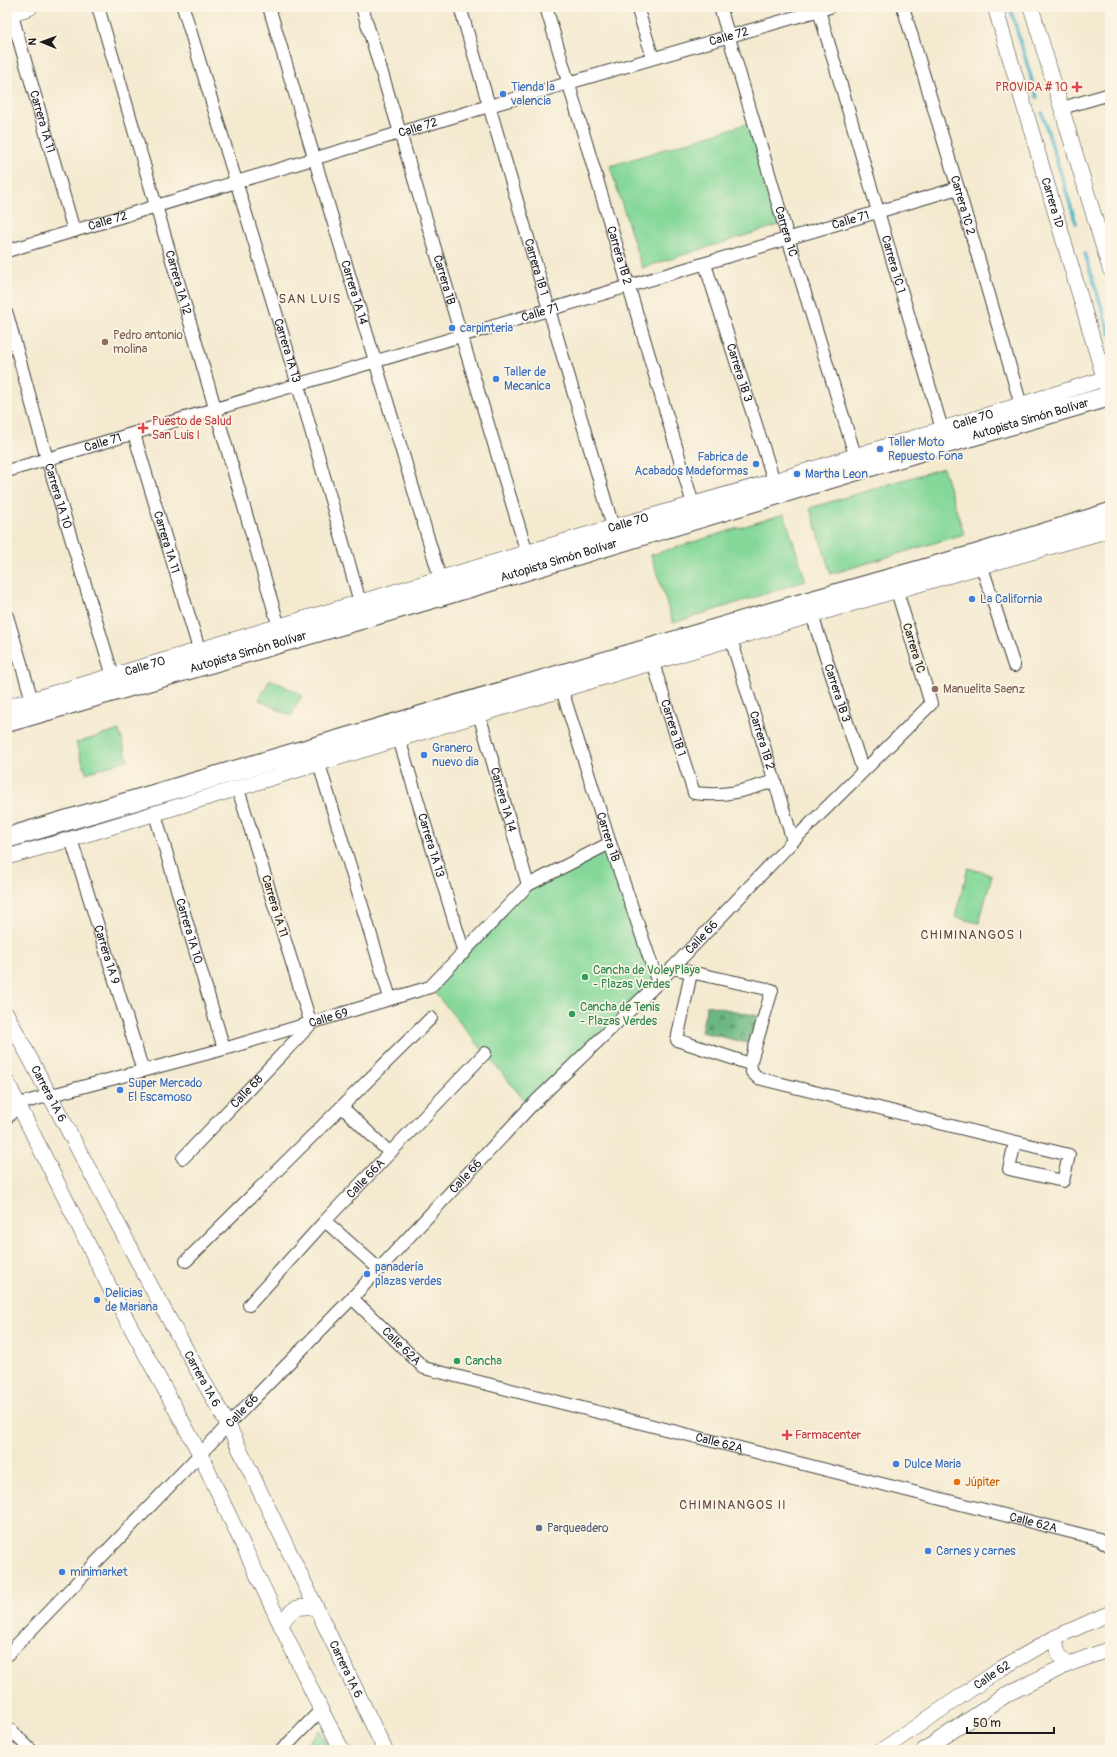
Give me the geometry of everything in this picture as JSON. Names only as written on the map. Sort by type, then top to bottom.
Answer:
[{"type":"highway","name":"Autopista Simón Bolívar","points":[[7,722],[202,657],[447,594],[858,462],[1109,389]]},
{"type":"highway","points":[[7,838],[235,780],[352,735],[895,584],[978,554],[1109,526]]},
{"type":"main road","points":[[9,13],[29,7]]},
{"type":"street","name":"Carrera 1A 12","points":[[98,7],[279,627]]},
{"type":"street","name":"Carrera 1A 13","points":[[182,7],[298,385],[360,602]]},
{"type":"street","name":"Carrera 1A 14","points":[[269,7],[440,578]]},
{"type":"street","name":"Carrera 1B","points":[[362,7],[527,553]]},
{"type":"street","name":"Carrera 1B 1","points":[[460,7],[613,527]]},
{"type":"street","name":"Carrera 1B 2","points":[[546,7],[693,504]]},
{"type":"street","points":[[637,7],[653,58]]},
{"type":"street","name":"Carrera 1C","points":[[720,7],[788,238],[858,462]]},
{"type":"street","name":"Carrera 1C 2","points":[[903,7],[1021,404]]},
{"type":"street","name":"Carrera 1D","points":[[995,7],[1109,389]]},
{"type":"street","points":[[1031,7],[1110,269]]},
{"type":"street","name":"Calle 72","points":[[7,251],[400,132],[728,37],[822,8]]},
{"type":"street","name":"Carrera 1C 1","points":[[822,8],[942,429]]},
{"type":"street","name":"Carrera 1A 11","points":[[9,13],[74,231]]},
{"type":"street","points":[[1062,108],[1110,94]]},
{"type":"street","name":"Calle 71","points":[[7,471],[958,188]]},
{"type":"street","name":"Carrera 1B 3","points":[[705,264],[774,481]]},
{"type":"street","name":"Carrera 1A 10","points":[[7,314],[47,460],[113,676]]},
{"type":"street","name":"Calle 70","points":[[7,707],[113,676],[202,657],[279,627],[440,578],[774,481],[858,462],[942,429],[1021,404],[1109,389]]},
{"type":"street","name":"Carrera 1A 11","points":[[134,434],[202,657]]},
{"type":"street","points":[[7,857],[155,814],[235,780],[319,764],[399,738],[812,615],[895,584],[982,567],[1109,526]]},
{"type":"street","points":[[982,567],[1014,666]]},
{"type":"street","name":"Carrera 1C","points":[[895,584],[931,704]]},
{"type":"street","name":"Carrera 1B 3","points":[[812,615],[863,771]]},
{"type":"street","points":[[7,616],[32,700]]},
{"type":"street","name":"Carrera 1B 2","points":[[731,639],[793,841]]},
{"type":"street","name":"Carrera 1B 1","points":[[652,663],[694,793],[710,795],[736,793],[774,781]]},
{"type":"street","name":"Carrera 1B","points":[[562,690],[610,843],[658,983]]},
{"type":"street","name":"Calle 66","points":[[7,1655],[352,1298],[530,1107],[658,983],[793,841],[931,704]]},
{"type":"street","name":"Carrera 1A 14","points":[[479,714],[528,885]]},
{"type":"street","name":"Carrera 1A 13","points":[[399,738],[464,953]]},
{"type":"street","points":[[319,764],[390,998]]},
{"type":"street","name":"Carrera 1A 11","points":[[235,780],[311,1024]]},
{"type":"street","name":"Carrera 1A 10","points":[[155,814],[224,1050]]},
{"type":"street","name":"Carrera 1A 9","points":[[71,839],[143,1071]]},
{"type":"street","name":"Calle 69","points":[[18,1104],[224,1050],[430,987],[528,885],[610,843]]},
{"type":"street","points":[[672,968],[772,990],[750,1064],[752,1072],[758,1078],[1069,1155],[1063,1181],[1009,1169],[1015,1142]]},
{"type":"street","points":[[691,973],[677,1040],[750,1064]]},
{"type":"street","name":"Carrera 1A 6","points":[[7,1015],[48,1095],[228,1425],[385,1750]]},
{"type":"street","points":[[186,1260],[431,1018]]},
{"type":"street","name":"Calle 68","points":[[183,1158],[311,1024]]},
{"type":"street","points":[[281,1032],[290,1046]]},
{"type":"street","name":"Calle 66A","points":[[249,1305],[325,1221],[485,1053]]},
{"type":"street","points":[[7,1082],[114,1296],[200,1454],[321,1710],[342,1750]]},
{"type":"street","points":[[7,1118],[18,1104]]},
{"type":"street","points":[[342,1107],[390,1153]]},
{"type":"street","points":[[325,1221],[379,1269]]},
{"type":"street","name":"Calle 62A","points":[[352,1298],[424,1368],[1099,1538],[1110,1546]]},
{"type":"street","points":[[281,1625],[288,1612],[301,1606],[316,1607]]},
{"type":"street","name":"Calle 62","points":[[882,1750],[1002,1668],[1056,1637],[1110,1613]]},
{"type":"street","points":[[1056,1637],[1058,1654],[1063,1660],[1070,1664]]},
{"type":"street","name":"Calle 62","points":[[924,1750],[1009,1693],[1070,1664],[1110,1649]]},
{"type":"street","points":[[282,1750],[321,1710]]},
{"type":"street","points":[[7,1727],[31,1750]]},
{"type":"green space","points":[[749,123],[782,224],[642,268],[610,166]]},
{"type":"green space","points":[[943,468],[964,534],[831,574],[810,508]]},
{"type":"green space","points":[[784,514],[806,581],[673,623],[651,555]]},
{"type":"green space","points":[[270,679],[302,695],[291,716],[259,700]]},
{"type":"green space","points":[[119,730],[128,760],[86,773],[76,743]]},
{"type":"green space","points":[[610,843],[658,983],[530,1107],[430,987],[528,885]]},
{"type":"green space","points":[[968,868],[992,875],[979,923],[955,917]]},
{"type":"green space","points":[[707,1005],[758,1016],[752,1044],[701,1032]]},
{"type":"green space","points":[[320,1730],[330,1750],[301,1750]]},
{"type":"waterway","points":[[1010,7],[1037,97]]},
{"type":"waterway","points":[[1042,113],[1076,223]]},
{"type":"waterway","points":[[1085,254],[1110,334]]},
{"type":"place","name":"PROVIDA # 10","points":[[1077,87]]},
{"type":"place","name":"Tienda la valencia","points":[[503,94]]},
{"type":"place","name":"carpinteria","points":[[452,328]]},
{"type":"place","name":"Pedro antonio molina","points":[[105,342]]},
{"type":"place","name":"Taller de Mecanica","points":[[496,379]]},
{"type":"place","name":"Puesto de Salud San Luis I","points":[[143,428]]},
{"type":"place","name":"Taller Moto Repuesto Fona","points":[[880,449]]},
{"type":"place","name":"Fabrica de Acabados Madeformas","points":[[756,464]]},
{"type":"place","name":"Martha Leon","points":[[797,474]]},
{"type":"place","name":"La California","points":[[972,599]]},
{"type":"place","name":"Manuelita Saenz","points":[[935,689]]},
{"type":"place","name":"Granero nuevo dia","points":[[424,755]]},
{"type":"place","name":"Cancha de VoleyPlaya - Plazas Verdes","points":[[585,977]]},
{"type":"place","name":"Cancha de Tenis - Plazas Verdes","points":[[572,1014]]},
{"type":"place","name":"Super Mercado El Escamoso","points":[[120,1090]]},
{"type":"place","name":"panadería plazas verdes","points":[[367,1274]]},
{"type":"place","name":"Delicias de Mariana","points":[[97,1300]]},
{"type":"place","name":"Cancha","points":[[457,1361]]},
{"type":"place","name":"Farmacenter","points":[[787,1435]]},
{"type":"place","name":"Dulce Maria","points":[[896,1464]]},
{"type":"place","name":"Júpiter","points":[[957,1482]]},
{"type":"place","name":"Parqueadero","points":[[539,1528]]},
{"type":"place","name":"Carnes y carnes","points":[[928,1551]]},
{"type":"place","name":"minimarket","points":[[62,1572]]},
{"type":"district","name":"SAN LUIS","points":[[310,298]]},
{"type":"district","name":"CHIMINANGOS I","points":[[972,934]]},
{"type":"district","name":"CHIMINANGOS II","points":[[733,1504]]}]
